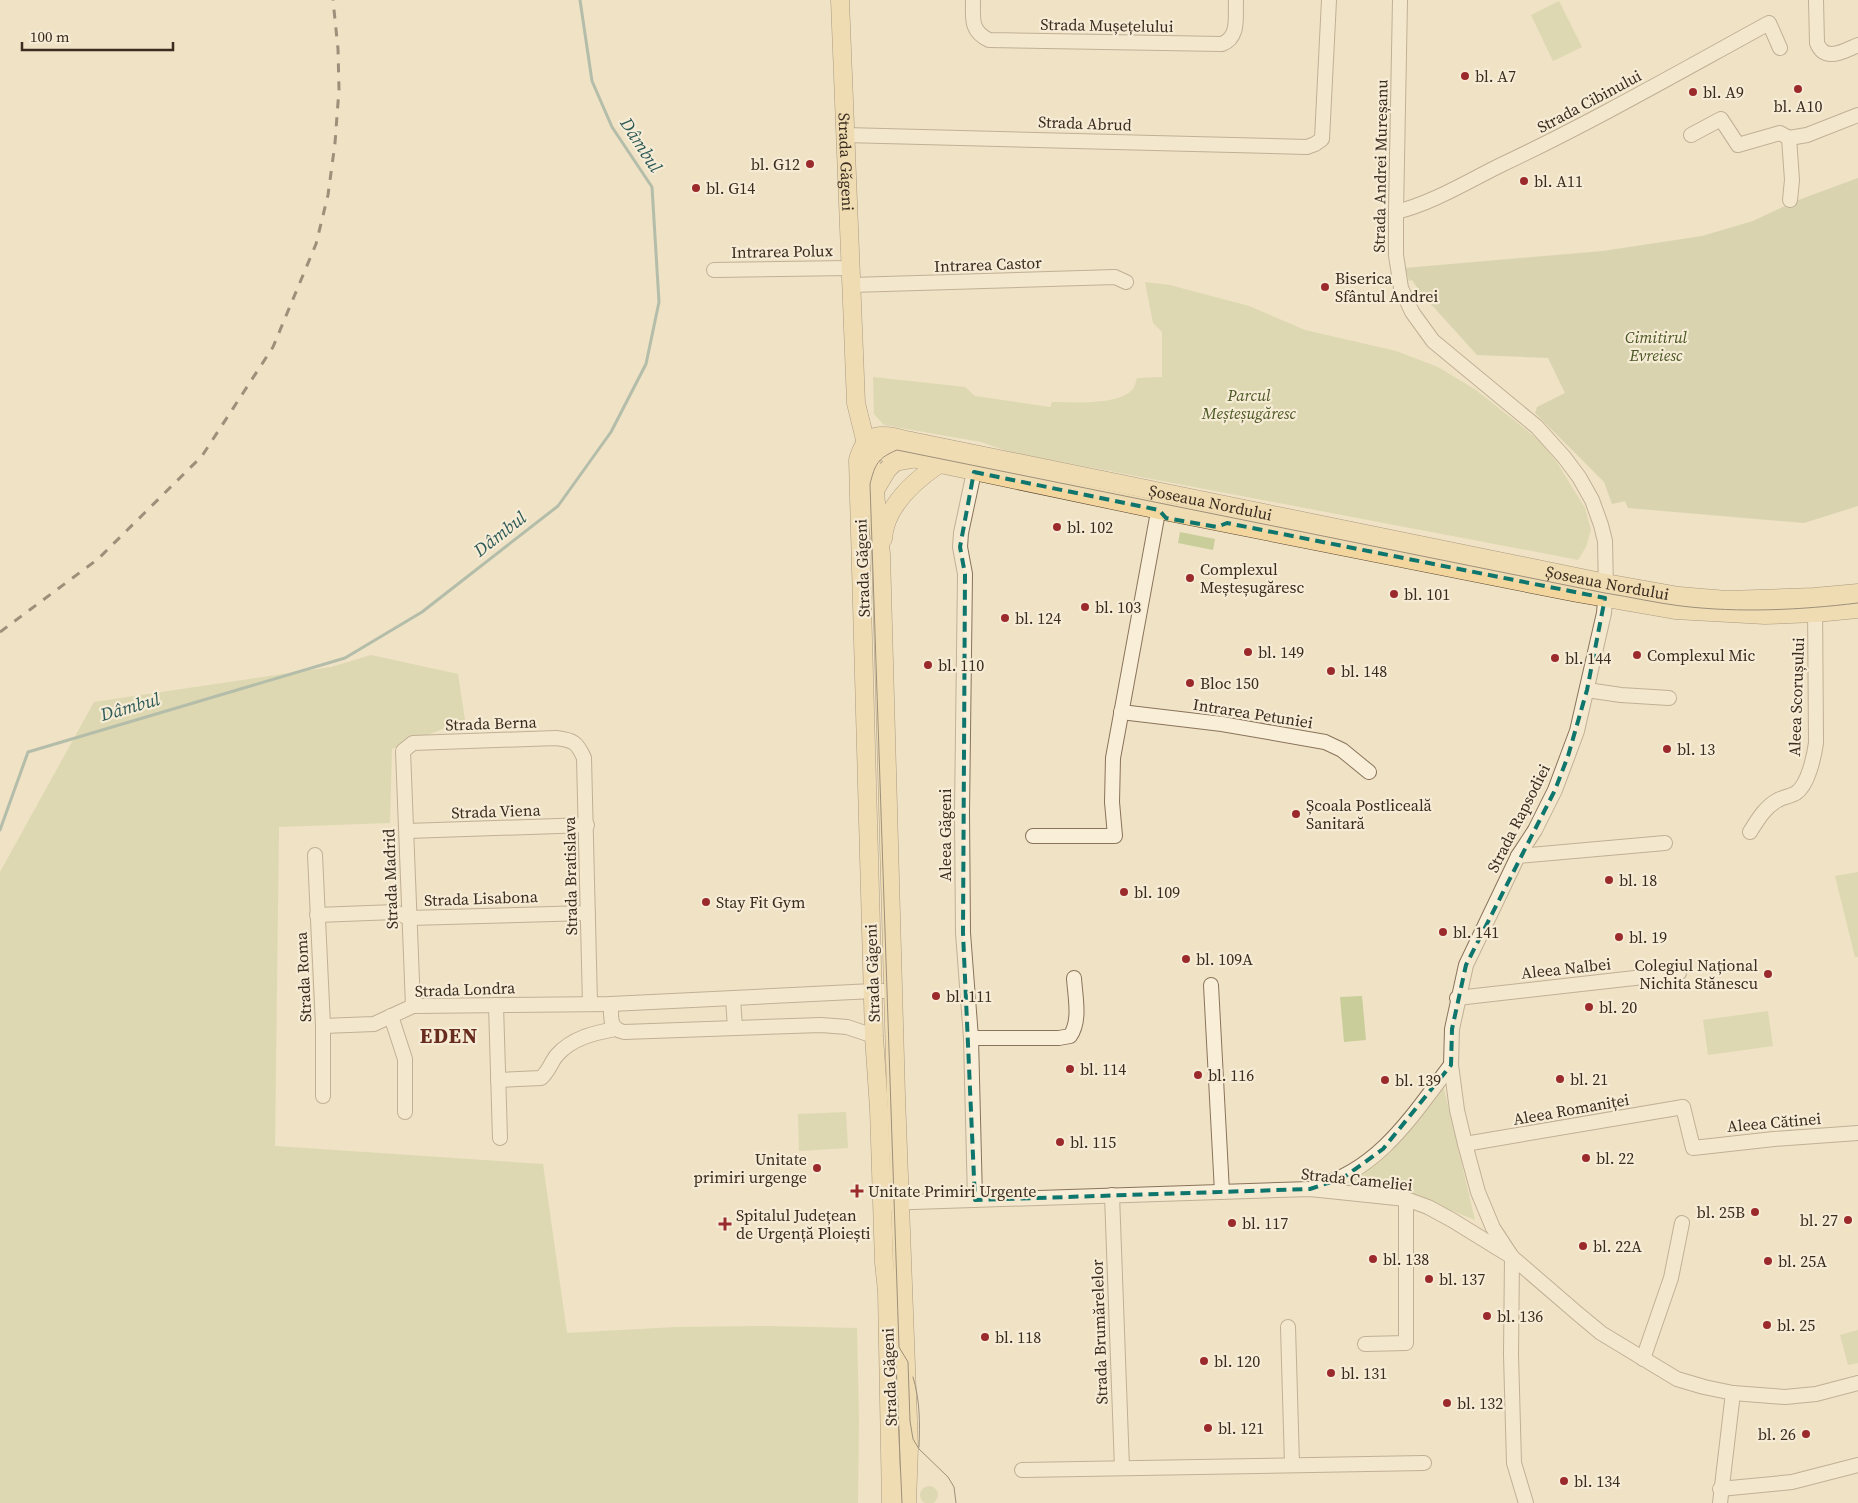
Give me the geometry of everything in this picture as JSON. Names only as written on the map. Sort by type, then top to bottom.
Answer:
[{"type":"main road","name":"Strada Găgeni","points":[[840,0],[856,403],[873,472],[881,554],[894,991],[891,1503]]},
{"type":"main road","name":"Șoseaua Nordului","points":[[1606,590],[1161,492],[892,438],[872,437],[865,444],[877,450],[912,459],[1159,510],[1166,518],[1217,527],[1227,523],[1606,590],[1727,600],[1858,606]]},
{"type":"main road","name":"Strada Găgeni","points":[[865,444],[858,460],[874,1036],[892,1203],[909,1447],[907,1503]]},
{"type":"main road","points":[[875,490],[887,470],[895,462],[912,459]]},
{"type":"main road","points":[[881,554],[883,534],[894,508],[913,484],[939,464]]},
{"type":"street","name":"Strada Mușețelului","points":[[973,0],[973,21],[976,30],[981,37],[989,40],[1222,44],[1228,42],[1235,31],[1236,0]]},
{"type":"street","name":"Strada Abrud","points":[[845,135],[1307,147],[1322,139],[1329,0]]},
{"type":"street","name":"Strada Andrei Mureșanu","points":[[1400,0],[1396,255],[1401,288],[1412,312],[1428,336],[1439,348],[1537,427],[1574,470],[1592,500],[1601,525],[1605,541],[1606,590]]},
{"type":"street","points":[[1821,2],[1817,43],[1822,52],[1835,54],[1858,45]]},
{"type":"street","name":"Strada Cibinului","points":[[1396,212],[1421,204],[1527,153],[1769,23],[1780,48]]},
{"type":"street","points":[[1691,135],[1721,119],[1738,145],[1780,133],[1789,138],[1807,135],[1858,115]]},
{"type":"street","points":[[1789,138],[1792,180],[1790,200]]},
{"type":"street","name":"Intrarea Polux","points":[[714,270],[850,268]]},
{"type":"street","name":"Intrarea Castor","points":[[851,285],[1115,277],[1126,282]]},
{"type":"street","name":"Aleea Găgeni","points":[[974,472],[961,533],[960,547],[965,574],[962,814],[963,933],[971,1038],[974,1200]]},
{"type":"street","points":[[1033,836],[1115,836],[1112,802],[1113,758],[1161,492]]},
{"type":"street","name":"Strada Rapsodiei","points":[[1512,1257],[1493,1228],[1478,1192],[1464,1144],[1457,1110],[1452,1065],[1452,1029],[1457,998],[1466,965],[1518,856],[1535,830],[1555,790],[1577,730],[1601,628],[1606,590]]},
{"type":"street","name":"Aleea Scorușului","points":[[1750,832],[1763,812],[1778,800],[1798,792],[1814,760],[1816,743],[1815,605]]},
{"type":"street","points":[[1587,690],[1621,695],[1669,698]]},
{"type":"street","name":"Intrarea Petuniei","points":[[1121,712],[1222,724],[1325,742],[1342,750],[1370,772]]},
{"type":"street","name":"Strada Berna","points":[[403,751],[413,743],[556,738],[574,742],[580,748]]},
{"type":"street","name":"Strada Bratislava","points":[[580,748],[584,758],[587,825],[590,1004]]},
{"type":"street","name":"Strada Madrid","points":[[403,751],[413,1006]]},
{"type":"street","name":"Strada Viena","points":[[406,831],[587,825]]},
{"type":"street","points":[[1518,856],[1665,843]]},
{"type":"street","name":"Strada Roma","points":[[315,855],[323,1026],[323,1096]]},
{"type":"street","name":"Strada Lisabona","points":[[317,915],[395,912],[409,918],[588,912]]},
{"type":"street","name":"Aleea Nalbei","points":[[1457,998],[1679,973]]},
{"type":"street","points":[[971,1038],[1059,1038],[1070,1036],[1075,1029],[1076,1018],[1074,978]]},
{"type":"street","points":[[1211,985],[1222,1192]]},
{"type":"street","name":"Strada Londra","points":[[323,1026],[374,1024],[413,1006],[611,1004],[873,990],[894,991]]},
{"type":"street","points":[[733,998],[735,1027]]},
{"type":"street","points":[[611,1004],[612,1025],[615,1029]]},
{"type":"street","points":[[496,1005],[500,1138]]},
{"type":"street","points":[[391,1016],[405,1059],[405,1112]]},
{"type":"street","points":[[498,1080],[541,1078],[559,1053],[578,1040],[587,1035],[615,1029],[624,1032],[735,1027],[821,1026],[847,1027],[874,1036]]},
{"type":"street","points":[[1310,1189],[1343,1178],[1370,1161],[1394,1138],[1452,1065]]},
{"type":"street","name":"Aleea Romaniței","points":[[1464,1144],[1683,1107],[1693,1148]]},
{"type":"street","name":"Aleea Cătinei","points":[[1693,1148],[1774,1139],[1858,1133]]},
{"type":"street","name":"Strada Cameliei","points":[[892,1203],[1310,1189],[1406,1199],[1428,1207],[1452,1220],[1512,1257],[1602,1333],[1677,1378],[1704,1387],[1733,1393],[1785,1397],[1816,1394],[1858,1383]]},
{"type":"street","name":"Strada Brumărelelor","points":[[1112,1195],[1122,1468]]},
{"type":"street","points":[[1366,1344],[1406,1343],[1406,1199]]},
{"type":"street","points":[[1643,1359],[1671,1278],[1682,1223]]},
{"type":"street","points":[[1512,1257],[1511,1355],[1514,1463],[1526,1503]]},
{"type":"street","points":[[1288,1327],[1292,1464]]},
{"type":"street","points":[[1733,1393],[1720,1496],[1792,1482],[1858,1465]]},
{"type":"street","points":[[1022,1470],[1424,1462]]},
{"type":"highlighted area","points":[[974,472],[1159,510],[1166,518],[1217,527],[1227,523],[1605,598],[1587,690],[1568,756],[1555,790],[1466,965],[1452,1029],[1451,1065],[1383,1149],[1343,1178],[1310,1189],[975,1200],[963,933],[965,574],[960,547]]},
{"type":"green space","points":[[1559,1],[1582,47],[1553,61],[1531,15]]},
{"type":"green space","name":"Cimitirul Evreiesc","points":[[1858,178],[1858,506],[1804,523],[1628,508],[1625,501],[1612,504],[1604,482],[1535,413],[1537,407],[1565,393],[1548,358],[1477,355],[1420,292],[1412,280],[1409,281],[1405,268],[1603,251],[1702,236],[1753,221],[1793,202]]},
{"type":"green space","name":"Parcul Meșteșugăresc","points":[[1145,282],[1170,285],[1249,306],[1305,330],[1396,351],[1438,367],[1476,390],[1540,441],[1556,461],[1585,508],[1591,530],[1586,547],[1578,560],[1010,452],[981,442],[884,425],[874,414],[873,377],[965,387],[975,396],[1050,407],[1052,402],[1106,401],[1126,394],[1133,389],[1137,378],[1162,377],[1162,332],[1153,323]]},
{"type":"green space","points":[[1180,532],[1215,539],[1213,550],[1178,543]]},
{"type":"green space","points":[[371,655],[458,674],[465,720],[392,749],[390,823],[279,827],[275,1146],[543,1164],[567,1333],[676,1327],[857,1328],[858,1503],[0,1503],[0,872],[94,702],[331,667]]},
{"type":"green space","points":[[1858,872],[1858,957],[1855,957],[1835,876]]},
{"type":"green space","points":[[1362,996],[1366,1040],[1344,1042],[1340,997]]},
{"type":"green space","points":[[1768,1011],[1773,1046],[1708,1055],[1703,1020]]},
{"type":"green space","points":[[1443,1085],[1475,1220],[1409,1193],[1351,1183],[1394,1148]]},
{"type":"green space","points":[[846,1112],[848,1148],[799,1151],[798,1114]]},
{"type":"green space","points":[[1858,1330],[1858,1363],[1848,1365],[1840,1335]]},
{"type":"green space","points":[[929,1486],[935,1489],[938,1495],[935,1501],[929,1504],[923,1501],[920,1495],[923,1489]]},
{"type":"waterway","name":"Dâmbul","points":[[0,830],[28,752],[345,658],[422,612],[558,506],[611,432],[646,364],[659,302],[652,187],[612,127],[592,81],[580,0]]},
{"type":"tram line","points":[[956,1503],[954,1487],[948,1477],[919,1449],[913,1439],[910,1421],[908,1362],[899,1347],[870,484],[874,471],[881,459],[897,450],[1672,605],[1748,610],[1792,609],[1858,603]]},
{"type":"tram line","points":[[895,1342],[902,1503]]},
{"type":"tram line","points":[[913,1377],[919,1412],[919,1447]]},
{"type":"railway","points":[[0,632],[98,559],[202,456],[273,347],[316,244],[328,195],[335,143],[339,89],[338,49],[333,0]]},
{"type":"place","name":"bl. A7","points":[[1465,76]]},
{"type":"place","name":"bl. A10","points":[[1798,89]]},
{"type":"place","name":"bl. A9","points":[[1693,92]]},
{"type":"place","name":"bl. G12","points":[[810,164]]},
{"type":"place","name":"bl. A11","points":[[1524,181]]},
{"type":"place","name":"bl. G14","points":[[696,188]]},
{"type":"place","name":"Biserica Sfântul Andrei","points":[[1325,287]]},
{"type":"place","name":"bl. 102","points":[[1057,527]]},
{"type":"place","name":"Complexul Meșteșugăresc","points":[[1190,578]]},
{"type":"place","name":"bl. 101","points":[[1394,594]]},
{"type":"place","name":"bl. 103","points":[[1085,607]]},
{"type":"place","name":"bl. 124","points":[[1005,618]]},
{"type":"place","name":"bl. 149","points":[[1248,652]]},
{"type":"place","name":"Complexul Mic","points":[[1637,655]]},
{"type":"place","name":"bl. 144","points":[[1555,658]]},
{"type":"place","name":"bl. 110","points":[[928,665]]},
{"type":"place","name":"bl. 148","points":[[1331,671]]},
{"type":"place","name":"Bloc 150","points":[[1190,683]]},
{"type":"place","name":"bl. 13","points":[[1667,749]]},
{"type":"place","name":"Școala Postliceală Sanitară","points":[[1296,814]]},
{"type":"place","name":"bl. 18","points":[[1609,880]]},
{"type":"place","name":"bl. 109","points":[[1124,892]]},
{"type":"place","name":"Stay Fit Gym","points":[[706,902]]},
{"type":"place","name":"bl. 141","points":[[1443,932]]},
{"type":"place","name":"bl. 19","points":[[1619,937]]},
{"type":"place","name":"bl. 109A","points":[[1186,959]]},
{"type":"place","name":"Colegiul Național Nichita Stănescu","points":[[1768,974]]},
{"type":"place","name":"bl. 111","points":[[936,996]]},
{"type":"place","name":"bl. 20","points":[[1589,1007]]},
{"type":"place","name":"bl. 114","points":[[1070,1069]]},
{"type":"place","name":"bl. 116","points":[[1198,1075]]},
{"type":"place","name":"bl. 21","points":[[1560,1079]]},
{"type":"place","name":"bl. 139","points":[[1385,1080]]},
{"type":"place","name":"bl. 115","points":[[1060,1142]]},
{"type":"place","name":"bl. 22","points":[[1586,1158]]},
{"type":"place","name":"Unitate primiri urgenge","points":[[817,1168]]},
{"type":"place","name":"Unitate Primiri Urgente","points":[[857,1191]]},
{"type":"place","name":"bl. 25B","points":[[1755,1212]]},
{"type":"place","name":"bl. 27","points":[[1848,1220]]},
{"type":"place","name":"bl. 117","points":[[1232,1223]]},
{"type":"place","name":"Spitalul Județean de Urgență Ploiești","points":[[725,1224]]},
{"type":"place","name":"bl. 22A","points":[[1583,1246]]},
{"type":"place","name":"bl. 138","points":[[1373,1259]]},
{"type":"place","name":"bl. 25A","points":[[1768,1261]]},
{"type":"place","name":"bl. 137","points":[[1429,1279]]},
{"type":"place","name":"bl. 136","points":[[1487,1316]]},
{"type":"place","name":"bl. 25","points":[[1767,1325]]},
{"type":"place","name":"bl. 118","points":[[985,1337]]},
{"type":"place","name":"bl. 120","points":[[1204,1361]]},
{"type":"place","name":"bl. 131","points":[[1331,1373]]},
{"type":"place","name":"bl. 132","points":[[1447,1403]]},
{"type":"place","name":"bl. 121","points":[[1208,1428]]},
{"type":"place","name":"bl. 26","points":[[1806,1434]]},
{"type":"place","name":"bl. 134","points":[[1564,1481]]},
{"type":"district","name":"EDEN","points":[[449,1036]]}]
